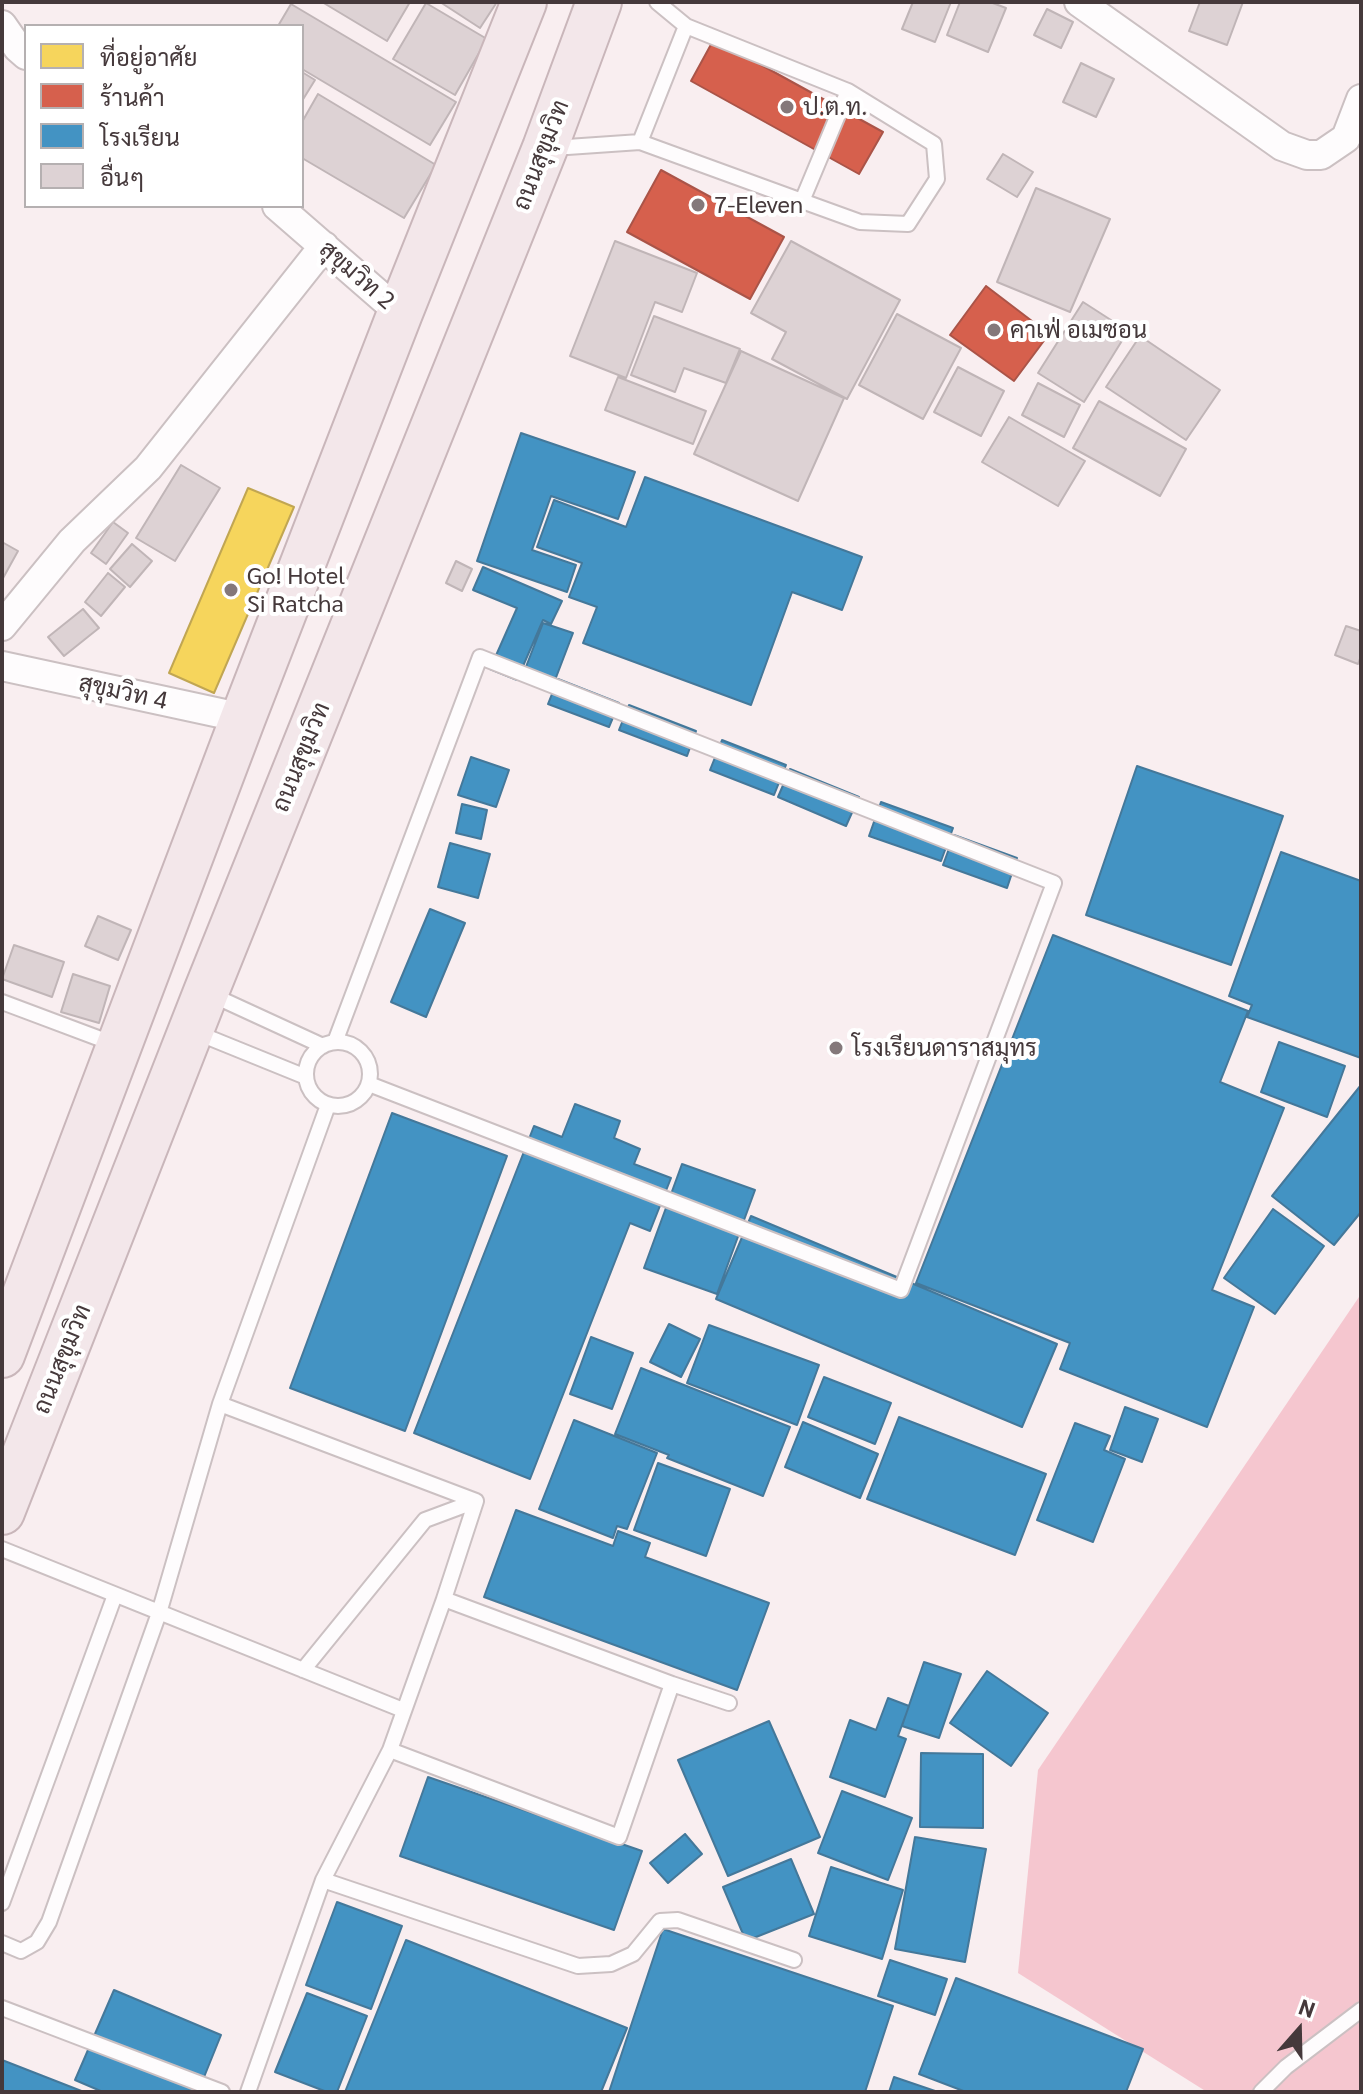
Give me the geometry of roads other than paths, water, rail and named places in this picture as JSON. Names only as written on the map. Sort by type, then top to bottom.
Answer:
[{"type":"highway","points":[[2,1355],[243,718],[524,2]]},
{"type":"highway","name":"ถนนสุขุมวิท","points":[[2,1512],[545,148],[599,2]]},
{"type":"street","points":[[1079,2],[1282,146],[1307,155],[1321,155],[1346,138],[1361,99]]},
{"type":"street","points":[[2,25],[24,53]]},
{"type":"street","name":"สุขุมวิท 2","points":[[279,208],[400,313]]},
{"type":"street","points":[[2,626],[72,541],[148,468],[324,246]]},
{"type":"street","name":"สุขุมวิท 4","points":[[2,666],[243,718]]},
{"type":"lane","points":[[545,148],[640,142],[860,222],[908,224],[937,179],[934,144],[848,91],[686,26],[657,2]]},
{"type":"lane","points":[[640,142],[686,26]]},
{"type":"lane","points":[[802,201],[848,91]]},
{"type":"lane","points":[[199,1011],[329,1044],[347,1044],[358,1049],[370,1071],[369,1084],[362,1095],[341,1106],[328,1105],[317,1099],[309,1089],[307,1064],[313,1053],[329,1044],[480,657],[1054,883],[901,1290],[369,1084]]},
{"type":"lane","points":[[2,1002],[121,1046]]},
{"type":"lane","points":[[199,1011],[306,1077]]},
{"type":"lane","points":[[2,1943],[21,1951],[37,1942],[49,1922],[159,1613],[220,1404],[328,1105]]},
{"type":"lane","points":[[220,1404],[476,1501]]},
{"type":"lane","points":[[248,2092],[323,1880],[390,1750],[476,1501]]},
{"type":"lane","points":[[303,1670],[425,1520],[476,1501]]},
{"type":"lane","points":[[2,1549],[403,1710]]},
{"type":"lane","points":[[2,1903],[115,1595]]},
{"type":"lane","points":[[444,1599],[729,1703]]},
{"type":"lane","points":[[390,1750],[619,1837],[672,1684]]},
{"type":"lane","points":[[323,1880],[578,1966],[611,1964],[633,1954],[660,1921],[678,1920],[794,1960]]},
{"type":"lane","points":[[2,2008],[222,2092]]},
{"type":"lane","points":[[1261,2092],[1286,2067],[1361,2010]]},
{"type":"place","name":"ป.ต.ท.","points":[[787,107]]},
{"type":"place","name":"7-Eleven","points":[[698,205]]},
{"type":"place","name":"คาเฟ่ อเมซอน","points":[[994,330]]},
{"type":"place","name":"Go! Hotel Si Ratcha","points":[[231,590]]},
{"type":"place","name":"โรงเรียนดาราสมุทร","points":[[836,1048]]}]
